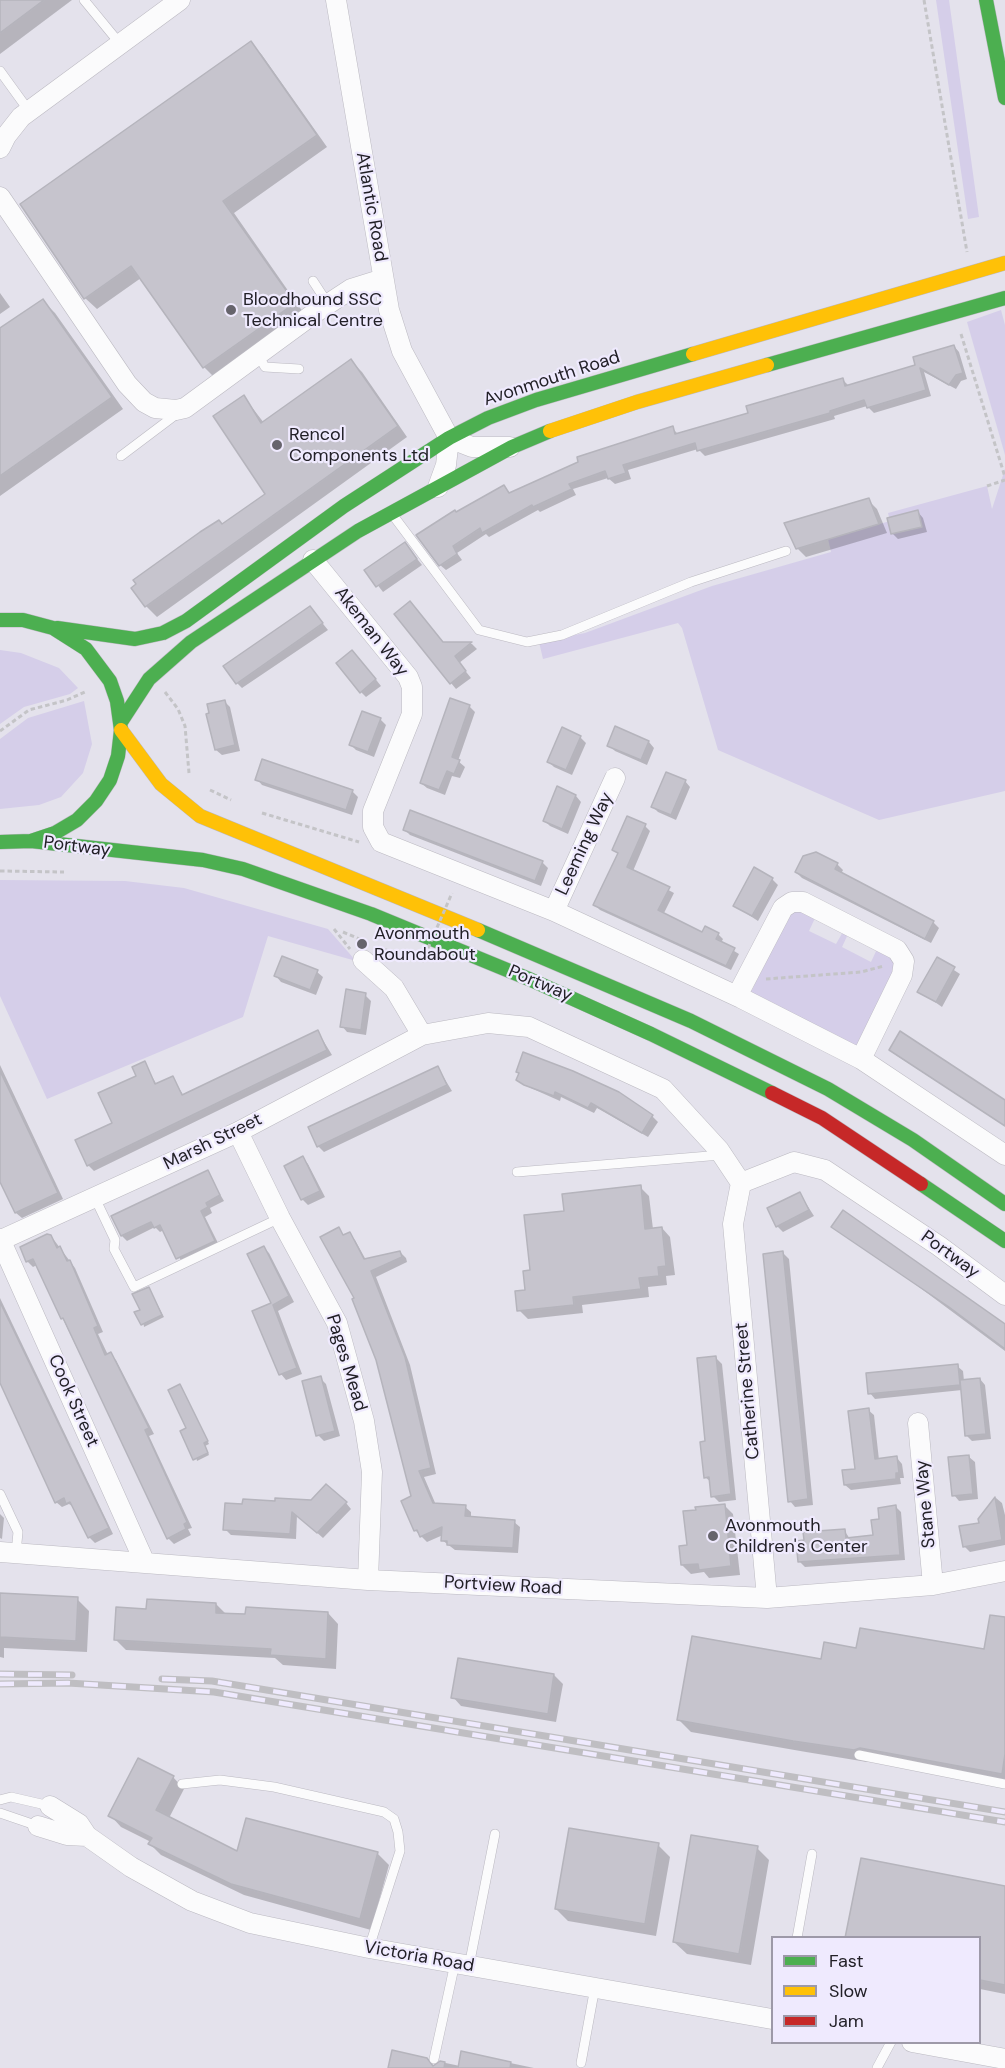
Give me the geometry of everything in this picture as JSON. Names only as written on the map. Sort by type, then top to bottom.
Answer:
[{"type":"main road","points":[[986,0],[1005,98]]},
{"type":"main road","points":[[991,0],[994,41]]},
{"type":"main road","name":"Avonmouth Road","points":[[53,628],[135,639],[163,633],[186,621],[344,506],[448,438],[488,418],[536,400],[1005,263]]},
{"type":"main road","points":[[121,726],[149,679],[191,642],[313,560],[391,513],[512,447],[546,432],[638,402],[1005,298]]},
{"type":"main road","points":[[0,620],[23,620],[53,628],[86,649],[99,664],[117,701],[121,726],[116,764],[110,780],[96,801],[77,820],[31,841],[0,842]]},
{"type":"main road","name":"Portway","points":[[121,726],[161,784],[200,816],[567,966],[691,1021],[828,1089],[913,1140],[1005,1204]]},
{"type":"main road","name":"Portway","points":[[31,841],[203,860],[243,869],[371,914],[530,979],[651,1034],[822,1118],[1005,1241]]},
{"type":"street","name":"Atlantic Road","points":[[336,0],[389,310],[402,351],[448,438]]},
{"type":"street","points":[[0,148],[6,136],[29,111],[121,45],[173,2]]},
{"type":"street","points":[[0,197],[127,384],[144,402],[155,408],[176,410],[185,408],[351,289],[383,279]]},
{"type":"street","points":[[872,301],[881,333]]},
{"type":"street","points":[[438,487],[446,465],[448,438],[472,447],[512,447]]},
{"type":"street","name":"Akeman Way","points":[[313,560],[408,677],[412,687],[412,714],[374,811],[373,827],[381,842],[554,911]]},
{"type":"street","name":"Leeming Way","points":[[554,911],[615,778]]},
{"type":"street","points":[[739,997],[783,908],[792,902],[803,902],[897,950],[902,956],[902,975],[861,1059]]},
{"type":"street","points":[[554,911],[739,997],[861,1059],[1005,1155]]},
{"type":"street","points":[[363,960],[394,988],[422,1035],[488,1023],[529,1027],[663,1089],[686,1111],[723,1155],[741,1184]]},
{"type":"street","name":"Marsh Street","points":[[0,1240],[238,1132],[422,1035]]},
{"type":"street","name":"Pages Mead","points":[[238,1132],[280,1218],[337,1323],[364,1421],[372,1472],[368,1580]]},
{"type":"street","name":"Portway","points":[[741,1184],[794,1162],[825,1170],[939,1246],[1005,1295]]},
{"type":"street","name":"Catherine Street","points":[[741,1184],[733,1224],[767,1598]]},
{"type":"street","name":"Cook Street","points":[[0,1240],[145,1563]]},
{"type":"street","name":"Stane Way","points":[[918,1423],[933,1585]]},
{"type":"street","name":"Portview Road","points":[[8,1553],[368,1580],[767,1598],[933,1585],[1005,1571]]},
{"type":"street","name":"Victoria Road","points":[[50,1806],[79,1824],[87,1836],[131,1867],[192,1901],[250,1923],[369,1948],[771,2019]]},
{"type":"street","name":"Victoria Road","points":[[38,1826],[67,1835],[87,1836]]},
{"type":"street","points":[[918,2044],[1005,2059]]},
{"type":"lane","points":[[84,0],[121,45]]},
{"type":"lane","points":[[0,71],[29,111]]},
{"type":"lane","points":[[313,281],[328,304]]},
{"type":"lane","points":[[258,355],[265,367],[299,369]]},
{"type":"lane","points":[[121,456],[185,408]]},
{"type":"lane","points":[[391,513],[479,630],[528,642],[562,635],[692,582],[786,550]]},
{"type":"lane","points":[[517,1172],[723,1155]]},
{"type":"lane","points":[[95,1198],[115,1240],[114,1249],[131,1286],[134,1287],[280,1218]]},
{"type":"lane","points":[[0,1494],[18,1532],[8,1553]]},
{"type":"lane","points":[[859,1755],[1005,1784]]},
{"type":"lane","points":[[182,1784],[220,1780],[273,1787],[384,1812],[394,1819],[399,1832],[400,1851],[369,1948]]},
{"type":"lane","points":[[0,1800],[12,1797],[50,1806]]},
{"type":"lane","points":[[0,1813],[38,1826]]},
{"type":"lane","points":[[434,2059],[462,1965],[495,1834]]},
{"type":"lane","points":[[796,1936],[812,1854]]},
{"type":"lane","points":[[581,2063],[595,1987]]},
{"type":"lane","points":[[877,2068],[890,2044]]},
{"type":"path","points":[[924,0],[964,224],[970,272]]},
{"type":"path","points":[[955,312],[1005,478],[987,486]]},
{"type":"path","points":[[168,694],[178,709],[184,726],[189,773],[196,782]]},
{"type":"path","points":[[0,731],[29,710],[78,695]]},
{"type":"path","points":[[204,786],[241,804]]},
{"type":"path","points":[[261,812],[366,846]]},
{"type":"path","points":[[0,871],[68,872]]},
{"type":"path","points":[[422,962],[452,893]]},
{"type":"path","points":[[330,923],[344,943],[363,960]]},
{"type":"path","points":[[739,997],[767,979],[861,972],[887,964],[902,956]]},
{"type":"shaded area","points":[[936,0],[949,0],[979,217],[968,219]]},
{"type":"shaded area","points":[[1001,310],[1005,325],[1005,455],[967,322]]},
{"type":"shaded area","points":[[1005,469],[1005,791],[879,820],[718,750],[682,628],[678,623],[543,659],[539,642],[585,633],[712,586],[831,552],[828,539],[890,521],[888,513],[987,486],[992,509]]},
{"type":"shaded area","points":[[0,650],[21,653],[59,668],[78,688],[70,694],[24,707],[0,724]]},
{"type":"shaded area","points":[[84,701],[92,744],[83,773],[61,797],[39,805],[0,809],[0,739],[28,718]]},
{"type":"shaded area","points":[[0,880],[125,881],[184,888],[328,929],[356,961],[268,936],[243,1017],[47,1099],[0,996]]},
{"type":"shaded area","points":[[796,909],[816,916],[809,931],[836,944],[844,930],[849,932],[842,947],[871,962],[878,947],[899,963],[858,1047],[750,994],[789,914]]},
{"type":"building","points":[[0,0],[44,0],[0,33]]},
{"type":"building","points":[[251,41],[317,135],[223,201],[295,303],[203,368],[131,266],[84,299],[20,204]]},
{"type":"building","points":[[43,299],[112,397],[0,476],[0,328]]},
{"type":"building","points":[[954,345],[963,373],[956,375],[949,385],[920,368],[926,390],[867,408],[864,400],[830,411],[830,413],[697,451],[695,443],[623,465],[626,473],[608,479],[605,471],[569,484],[572,489],[533,507],[532,505],[482,533],[480,528],[453,546],[457,554],[439,566],[416,535],[455,510],[456,512],[504,485],[509,493],[578,462],[577,457],[673,426],[675,434],[748,413],[746,406],[843,378],[845,386],[915,365],[913,357]]},
{"type":"building","points":[[351,359],[398,426],[145,607],[131,588],[136,584],[133,580],[200,532],[219,520],[222,524],[265,494],[213,416],[244,395],[261,423]]},
{"type":"building","points":[[869,498],[879,524],[796,549],[784,523]]},
{"type":"building","points":[[918,510],[922,527],[891,534],[887,518]]},
{"type":"building","points":[[405,542],[417,559],[376,587],[364,570]]},
{"type":"building","points":[[410,601],[443,642],[472,642],[455,656],[466,671],[450,684],[394,614]]},
{"type":"building","points":[[310,606],[323,623],[236,684],[223,666]]},
{"type":"building","points":[[352,650],[376,679],[360,693],[336,663]]},
{"type":"building","points":[[450,698],[470,705],[452,757],[460,760],[454,774],[447,771],[439,790],[420,783]]},
{"type":"building","points":[[225,700],[235,745],[215,750],[206,714],[209,713],[207,704]]},
{"type":"building","points":[[362,711],[381,718],[368,752],[349,745]]},
{"type":"building","points":[[615,726],[649,741],[641,760],[607,746]]},
{"type":"building","points":[[562,727],[581,736],[566,770],[547,762]]},
{"type":"building","points":[[262,759],[353,790],[346,810],[255,780]]},
{"type":"building","points":[[666,772],[686,780],[671,815],[651,807]]},
{"type":"building","points":[[557,786],[576,795],[562,829],[543,821]]},
{"type":"building","points":[[410,810],[543,861],[535,881],[403,830]]},
{"type":"building","points":[[627,816],[646,824],[627,867],[670,887],[658,910],[702,932],[705,926],[719,933],[716,939],[735,948],[726,966],[593,905],[618,853],[612,850]]},
{"type":"building","points":[[816,852],[838,863],[835,869],[934,921],[925,939],[795,872],[803,856]]},
{"type":"building","points":[[754,867],[773,878],[752,916],[733,906]]},
{"type":"building","points":[[282,956],[318,970],[310,990],[274,976]]},
{"type":"building","points":[[937,957],[955,967],[936,1002],[917,992]]},
{"type":"building","points":[[346,989],[366,993],[361,1030],[340,1027]]},
{"type":"building","points":[[318,1030],[327,1050],[87,1166],[75,1140],[112,1123],[98,1093],[136,1076],[132,1067],[145,1061],[155,1084],[173,1076],[182,1095]]},
{"type":"building","points":[[900,1031],[1005,1100],[1005,1126],[889,1050]]},
{"type":"building","points":[[523,1052],[619,1092],[653,1115],[642,1133],[591,1103],[588,1108],[555,1092],[554,1096],[524,1085],[516,1080],[519,1073],[516,1072]]},
{"type":"building","points":[[438,1066],[447,1085],[317,1147],[308,1127]]},
{"type":"building","points":[[0,1071],[58,1193],[15,1213],[0,1182]]},
{"type":"building","points":[[303,1156],[320,1191],[301,1200],[284,1166]]},
{"type":"building","points":[[208,1170],[220,1195],[206,1203],[208,1207],[201,1211],[215,1241],[176,1259],[160,1225],[154,1228],[151,1222],[121,1236],[111,1216]]},
{"type":"building","points":[[641,1185],[645,1229],[662,1227],[666,1266],[658,1267],[659,1276],[639,1278],[641,1289],[573,1297],[574,1305],[517,1311],[515,1291],[525,1290],[523,1271],[530,1270],[524,1215],[564,1211],[562,1194]]},
{"type":"building","points":[[800,1192],[809,1210],[776,1227],[767,1208]]},
{"type":"building","points":[[843,1210],[1005,1324],[1005,1349],[949,1307],[831,1227]]},
{"type":"building","points":[[339,1227],[343,1235],[350,1232],[364,1259],[400,1251],[402,1257],[371,1271],[405,1357],[431,1468],[419,1471],[433,1503],[466,1505],[465,1516],[515,1520],[513,1548],[447,1545],[447,1541],[441,1541],[442,1527],[420,1537],[417,1530],[414,1531],[401,1501],[411,1496],[376,1360],[352,1299],[354,1298],[320,1237]]},
{"type":"building","points":[[47,1234],[51,1235],[57,1248],[60,1246],[67,1261],[70,1260],[98,1326],[94,1328],[105,1355],[111,1352],[149,1428],[145,1430],[187,1522],[184,1524],[186,1529],[167,1539],[63,1318],[61,1319],[33,1259],[26,1262],[20,1247]]},
{"type":"building","points":[[264,1246],[289,1296],[273,1305],[297,1368],[279,1375],[252,1311],[271,1303],[247,1254]]},
{"type":"building","points":[[783,1251],[808,1499],[788,1502],[763,1254]]},
{"type":"building","points":[[149,1287],[162,1315],[141,1325],[134,1312],[140,1310],[132,1294]]},
{"type":"building","points":[[0,1302],[109,1528],[88,1538],[70,1502],[66,1504],[64,1498],[55,1503],[0,1383]]},
{"type":"building","points":[[716,1356],[731,1494],[711,1497],[709,1477],[704,1478],[700,1442],[705,1441],[697,1358]]},
{"type":"building","points":[[958,1364],[960,1385],[868,1394],[866,1373]]},
{"type":"building","points":[[321,1376],[335,1431],[316,1436],[302,1381]]},
{"type":"building","points":[[980,1378],[986,1434],[965,1436],[960,1380]]},
{"type":"building","points":[[180,1384],[208,1441],[204,1443],[208,1453],[193,1460],[180,1431],[186,1428],[168,1390]]},
{"type":"building","points":[[869,1408],[875,1459],[897,1456],[899,1473],[896,1473],[896,1479],[844,1485],[842,1470],[855,1469],[848,1411]]},
{"type":"building","points":[[969,1455],[973,1494],[952,1496],[948,1457]]},
{"type":"building","points":[[326,1484],[347,1502],[317,1533],[292,1512],[290,1534],[223,1530],[225,1503],[242,1504],[243,1499],[311,1500]]},
{"type":"building","points":[[995,1497],[1002,1540],[963,1547],[959,1526],[979,1523],[978,1519]]},
{"type":"building","name":"Avonmouth Children's Center","points":[[725,1504],[731,1566],[699,1570],[698,1564],[681,1565],[679,1546],[687,1545],[683,1511],[696,1510],[695,1507]]},
{"type":"building","points":[[896,1505],[900,1555],[798,1562],[796,1541],[804,1540],[803,1532],[845,1529],[846,1538],[873,1535],[871,1520],[879,1519],[878,1508]]},
{"type":"building","points":[[0,1593],[78,1597],[76,1641],[0,1637]]},
{"type":"building","points":[[147,1599],[216,1603],[216,1613],[245,1614],[246,1607],[328,1612],[326,1659],[270,1655],[271,1649],[114,1640],[116,1607],[146,1609]]},
{"type":"building","points":[[990,1615],[1005,1617],[1005,1754],[1002,1774],[860,1748],[854,1750],[793,1741],[677,1720],[692,1636],[821,1659],[824,1642],[856,1648],[860,1628],[984,1649]]},
{"type":"building","points":[[458,1658],[554,1674],[548,1714],[451,1698]]},
{"type":"building","points":[[138,1758],[174,1776],[156,1810],[237,1851],[246,1818],[378,1852],[360,1919],[231,1884],[148,1844],[152,1838],[108,1816]]},
{"type":"building","points":[[569,1828],[659,1843],[645,1924],[555,1909]]},
{"type":"building","points":[[691,1835],[758,1846],[739,1954],[673,1942]]},
{"type":"building","points":[[861,1858],[1005,1886],[1005,1985],[981,1980],[981,1936],[845,1936]]},
{"type":"building","points":[[392,2050],[427,2058],[433,2066],[440,2061],[445,2062],[444,2068],[388,2068]]},
{"type":"building","points":[[461,2051],[511,2062],[510,2068],[458,2068]]},
{"type":"railway","points":[[0,1674],[72,1675]]},
{"type":"railway","points":[[162,1679],[212,1681],[1005,1812]]},
{"type":"railway","points":[[0,1684],[68,1683],[214,1692],[1005,1822]]},
{"type":"traffic: fast","points":[[986,0],[1005,98]]},
{"type":"traffic: fast","points":[[767,365],[1005,298]]},
{"type":"traffic: fast","points":[[57,628],[135,639],[163,633],[186,621],[344,506],[449,438],[488,418],[536,400],[693,354]]},
{"type":"traffic: fast","points":[[121,722],[149,679],[191,642],[358,531],[512,447],[550,431]]},
{"type":"traffic: fast","points":[[0,620],[23,620],[53,628],[86,649],[110,681],[117,701],[121,730],[118,756],[110,780],[96,801],[77,820],[55,833],[31,841],[0,842]]},
{"type":"traffic: fast","points":[[31,841],[203,860],[243,869],[371,914],[529,979],[651,1034],[772,1093]]},
{"type":"traffic: fast","points":[[478,930],[691,1021],[828,1089],[913,1140],[1005,1204]]},
{"type":"traffic: fast","points":[[921,1184],[1005,1241]]},
{"type":"traffic: slow","points":[[693,354],[1005,263]]},
{"type":"traffic: slow","points":[[550,431],[637,402],[767,365]]},
{"type":"traffic: slow","points":[[121,730],[161,784],[200,816],[478,930]]},
{"type":"traffic: jam","points":[[772,1093],[822,1118],[921,1184]]},
{"type":"place","name":"Bloodhound SSC Technical Centre","points":[[231,310]]},
{"type":"place","name":"Rencol Components Ltd","points":[[277,445]]},
{"type":"place","name":"Avonmouth Roundabout","points":[[362,944]]},
{"type":"place","name":"Avonmouth Children's Center","points":[[713,1536]]}]
